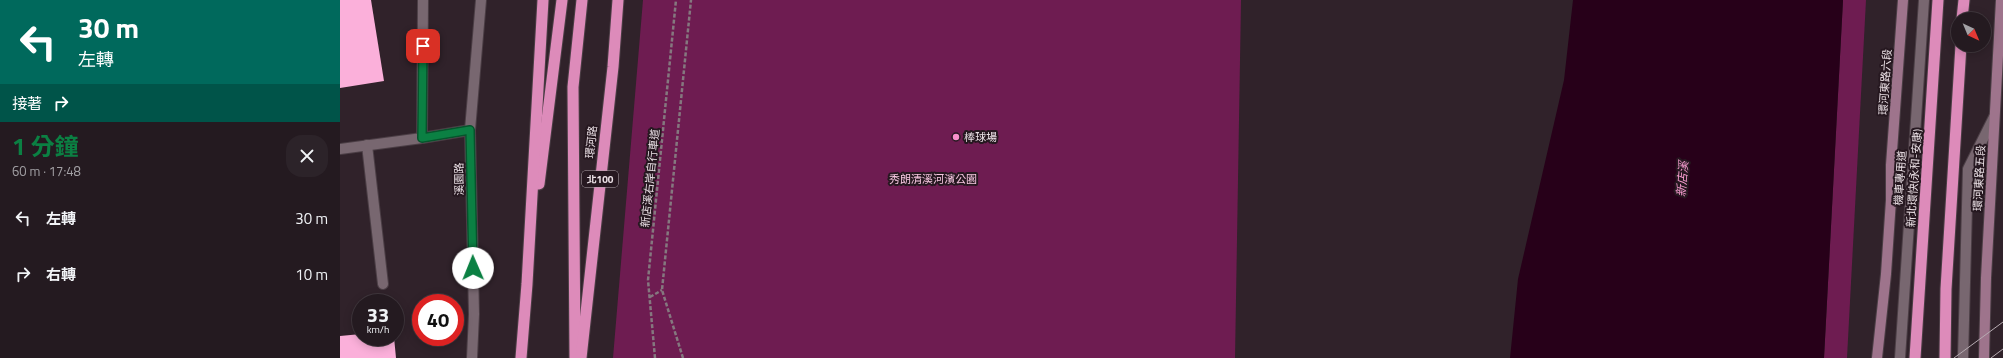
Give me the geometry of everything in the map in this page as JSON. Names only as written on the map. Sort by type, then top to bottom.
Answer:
[{"type":"highway","points":[[521,358],[527,284],[543,0]]},
{"type":"highway","points":[[527,284],[562,0]]},
{"type":"highway","points":[[575,358],[573,87],[582,0]]},
{"type":"highway","name":"環河路","points":[[581,358],[612,75],[618,0]]},
{"type":"highway","name":"新北環快(永和-安康)","points":[[1915,358],[1938,0]]},
{"type":"highway","points":[[1963,12],[1964,0]]},
{"type":"highway","points":[[1945,358],[1947,281],[1961,52]]},
{"type":"main road","name":"環河東路六段","points":[[1876,358],[1887,266],[1891,200],[1891,165],[1903,0]]},
{"type":"main road","name":"環河東路五段","points":[[1984,358],[1986,278],[2000,0]]},
{"type":"street","points":[[422,138],[423,0]]},
{"type":"street","name":"溪園路","points":[[472,358],[474,314],[470,130],[481,0]]},
{"type":"street","name":"機車專用道","points":[[1900,358],[1924,0]]},
{"type":"street","points":[[1963,358],[1968,170],[1994,117]]},
{"type":"street","points":[[340,149],[470,130]]},
{"type":"street","points":[[367,145],[383,284]]},
{"type":"path","name":"新店溪右岸自行車道","points":[[656,358],[648,280],[676,0]]},
{"type":"path","points":[[683,358],[662,290],[691,0]]},
{"type":"path","points":[[650,297],[662,290]]},
{"type":"green space","name":"棒球場","points":[[643,0],[1241,0],[1235,358],[613,358]]},
{"type":"green space","points":[[1843,0],[1866,0],[1847,358],[1824,358]]},
{"type":"water","name":"新店溪","points":[[1573,0],[1843,0],[1824,358],[1510,358],[1518,279],[1564,80]]},
{"type":"building","points":[[340,0],[371,0],[384,81],[340,88]]},
{"type":"building","points":[[352,335],[352,346],[395,346],[396,358],[340,358],[340,336]]},
{"type":"tram line","points":[[1954,358],[2003,322]]},
{"type":"tram line","points":[[1991,358],[2003,349]]},
{"type":"place","name":"棒球場","points":[[956,137]]},
{"type":"route","points":[[423,46],[422,138],[470,130],[473,268]]},
{"type":"park label","name":"秀朗清溪河濱公園","points":[[933,179]]}]
